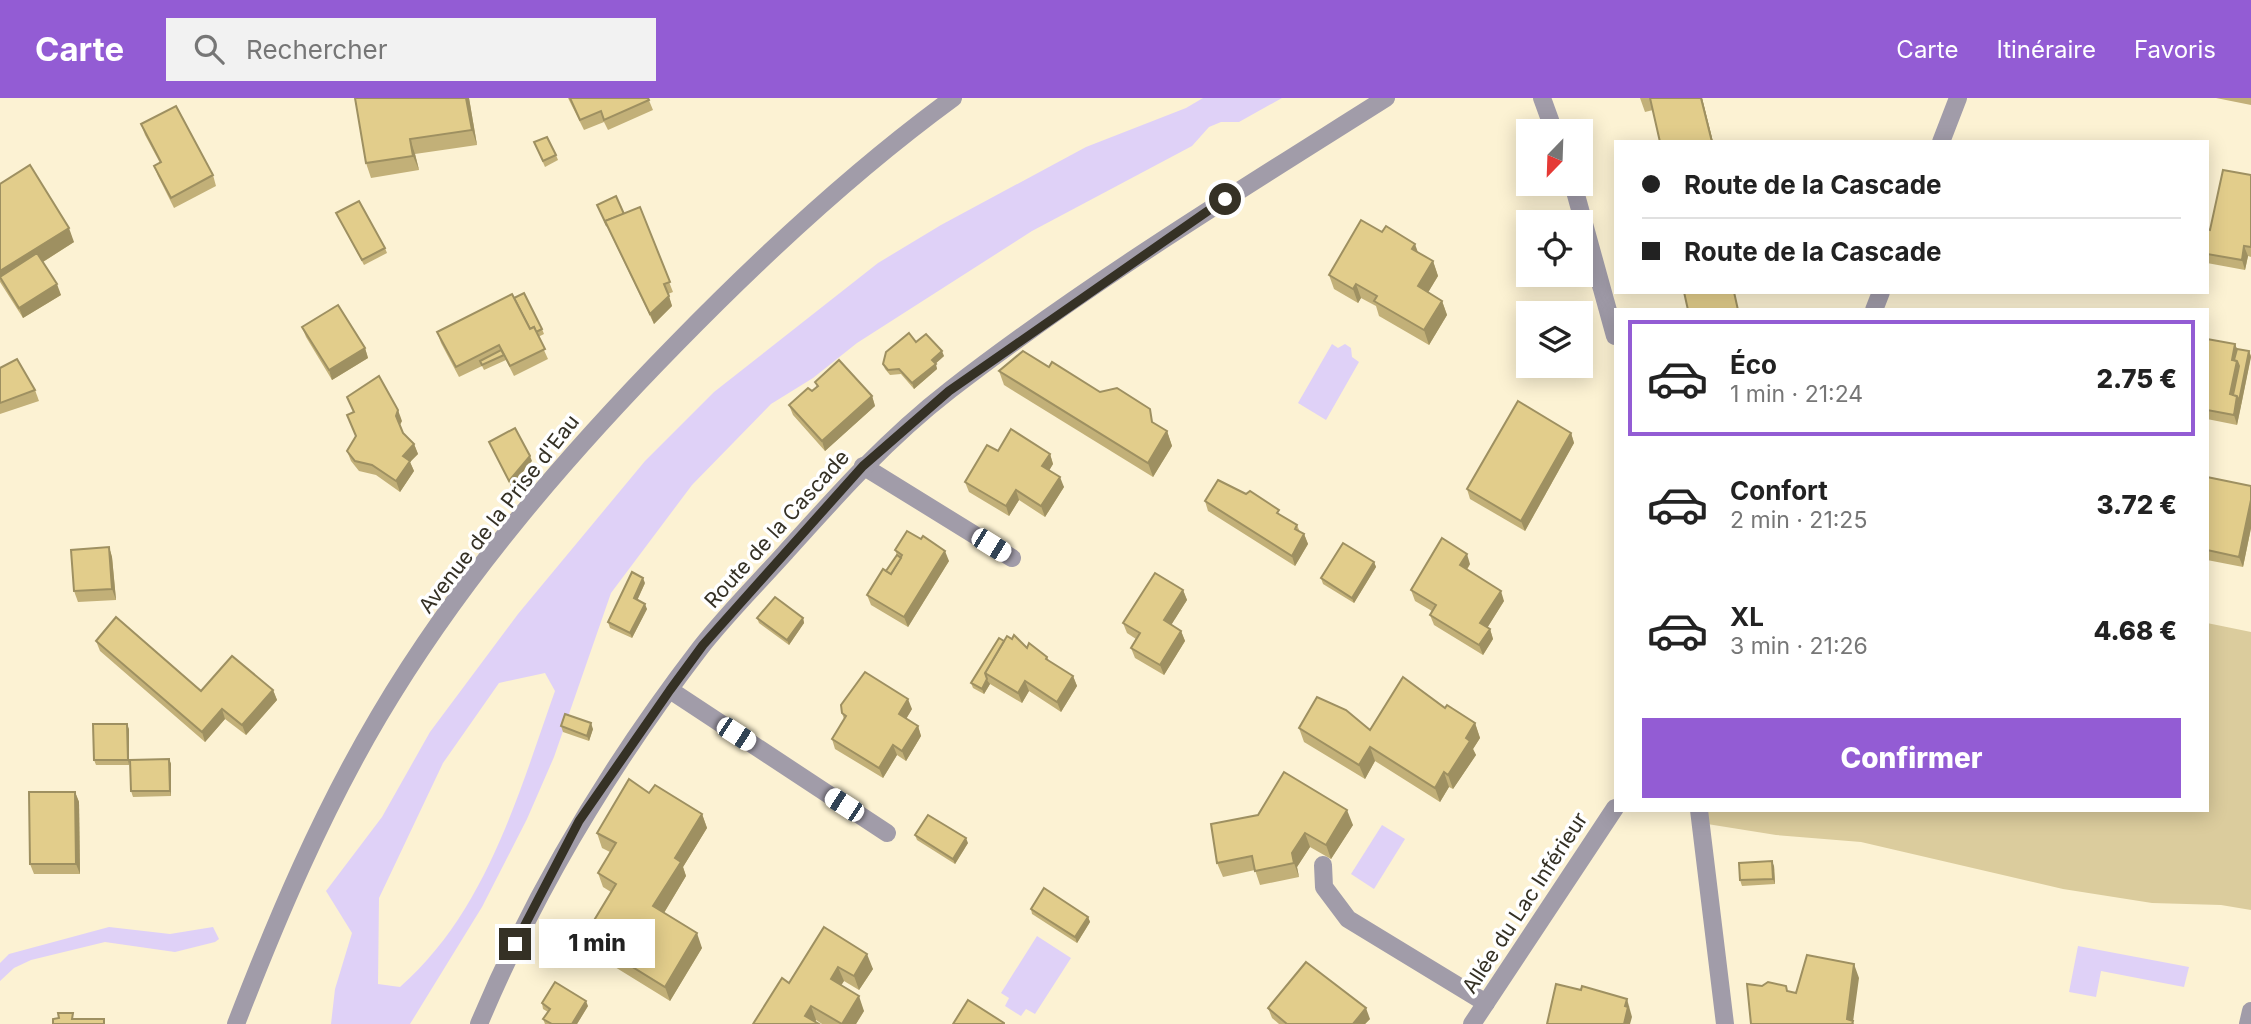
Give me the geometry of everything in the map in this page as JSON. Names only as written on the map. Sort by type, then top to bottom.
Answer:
[{"type":"street","name":"Avenue de la Prise d'Eau","points":[[236,1024],[291,888],[334,798],[380,714],[446,616],[538,494],[593,429],[759,259],[916,125],[953,98]]},
{"type":"street","name":"Route de la Cascade","points":[[480,1024],[503,968],[579,821],[703,645],[863,466],[949,391],[1062,310],[1225,199],[1386,98]]},
{"type":"street","points":[[1542,98],[1550,119]]},
{"type":"street","points":[[1942,140],[1958,98]]},
{"type":"street","points":[[1576,196],[1614,332]]},
{"type":"street","points":[[863,466],[1012,558]]},
{"type":"street","points":[[670,690],[887,833]]},
{"type":"street","name":"Allée du Lac Inférieur","points":[[1472,1024],[1614,810]]},
{"type":"street","points":[[1699,812],[1725,1024]]},
{"type":"street","points":[[1323,865],[1324,887],[1348,919],[1486,1003]]},
{"type":"street","points":[[2249,1024],[2251,1011]]},
{"type":"shaded area","points":[[1203,98],[1282,98],[1239,122],[1221,122],[1209,127],[1192,146],[1032,231],[857,343],[813,378],[771,404],[692,485],[611,593],[554,757],[527,819],[482,907],[410,1024],[331,1024],[335,989],[352,933],[326,891],[382,817],[430,732],[518,614],[645,461],[714,392],[878,263],[941,225],[1086,147],[1186,108]],"holes":[[[545,673],[555,691],[512,811],[477,888],[430,957],[400,987],[378,984],[379,898],[443,763],[499,683]]]},
{"type":"shaded area","points":[[1332,344],[1338,348],[1345,344],[1351,348],[1352,357],[1359,362],[1326,420],[1298,403]]},
{"type":"shaded area","points":[[2209,623],[2251,632],[2251,910],[2221,905],[2152,903],[2063,889],[1861,842],[1776,835],[1701,823],[1703,812],[2209,812]]},
{"type":"shaded area","points":[[1382,825],[1405,839],[1374,889],[1351,874]]},
{"type":"shaded area","points":[[109,927],[170,934],[213,927],[219,939],[175,952],[105,942],[31,960],[14,968],[0,981],[0,963],[9,954]]},
{"type":"shaded area","points":[[1037,936],[1071,958],[1035,1014],[1026,1009],[1021,1016],[1005,1006],[1009,998],[1001,993]]},
{"type":"shaded area","points":[[2078,946],[2189,967],[2184,987],[2101,971],[2096,997],[2069,992]]},
{"type":"building","points":[[355,98],[466,98],[472,130],[410,139],[413,156],[366,163]]},
{"type":"building","points":[[570,98],[649,100],[604,120],[601,111],[580,120]]},
{"type":"building","points":[[1650,98],[1701,98],[1712,140],[1660,140]]},
{"type":"building","points":[[176,106],[213,175],[171,198],[154,166],[161,162],[141,124]]},
{"type":"building","points":[[547,137],[556,155],[543,161],[534,142]]},
{"type":"building","points":[[30,165],[69,228],[0,271],[0,184]]},
{"type":"building","points":[[2223,170],[2251,175],[2251,247],[2244,246],[2242,260],[2209,254],[2210,230]]},
{"type":"building","points":[[616,196],[624,214],[605,221],[607,226],[597,205]]},
{"type":"building","points":[[359,201],[385,248],[362,260],[336,213]]},
{"type":"building","points":[[640,207],[670,282],[664,284],[669,296],[650,314],[605,221]]},
{"type":"building","points":[[1361,220],[1382,232],[1386,226],[1415,244],[1412,249],[1433,261],[1418,286],[1442,301],[1424,330],[1374,301],[1377,296],[1356,284],[1353,289],[1329,275]]},
{"type":"building","points":[[37,253],[57,284],[19,308],[0,277]]},
{"type":"building","points":[[524,293],[542,329],[536,332],[534,327],[530,329],[514,298]]},
{"type":"building","points":[[512,294],[530,329],[534,327],[545,349],[510,366],[499,345],[456,367],[437,332]]},
{"type":"building","points":[[1684,294],[1734,294],[1738,308],[1688,308]]},
{"type":"building","points":[[338,305],[365,348],[329,370],[302,327]]},
{"type":"building","points":[[909,333],[916,342],[926,334],[942,351],[932,360],[936,364],[912,383],[899,369],[888,370],[883,364],[886,352]]},
{"type":"building","points":[[2209,339],[2235,344],[2232,360],[2237,361],[2230,394],[2237,396],[2234,415],[2209,410]]},
{"type":"building","points":[[2237,349],[2249,351],[2239,401],[2237,396],[2233,395],[2239,366],[2234,360]]},
{"type":"building","points":[[501,350],[504,355],[482,365],[480,361]]},
{"type":"building","points":[[1023,351],[1049,367],[1052,362],[1100,392],[1117,388],[1150,409],[1152,422],[1167,431],[1148,463],[999,371]]},
{"type":"building","points":[[17,359],[35,390],[0,403],[0,368]]},
{"type":"building","points":[[839,360],[872,396],[822,441],[789,405],[808,388],[812,391],[818,386],[815,382]]},
{"type":"building","points":[[379,376],[398,410],[396,416],[403,433],[414,444],[403,456],[410,461],[396,481],[372,465],[355,461],[347,451],[356,436],[347,415],[354,412],[347,397]]},
{"type":"building","points":[[1518,401],[1571,433],[1521,521],[1467,489]]},
{"type":"building","points":[[515,428],[530,456],[509,481],[489,442]]},
{"type":"building","points":[[1011,429],[1050,454],[1042,466],[1060,477],[1041,506],[1016,490],[1006,506],[965,482],[987,445],[998,451]]},
{"type":"building","points":[[2209,477],[2251,486],[2251,500],[2239,557],[2209,550]]},
{"type":"building","points":[[1218,480],[1246,494],[1250,491],[1297,525],[1295,529],[1304,534],[1292,556],[1205,501]]},
{"type":"building","points":[[907,531],[921,539],[923,536],[945,551],[904,617],[867,595],[883,569],[891,574],[902,555],[895,550]]},
{"type":"building","points":[[1442,538],[1467,554],[1460,565],[1501,591],[1480,623],[1490,629],[1479,645],[1430,615],[1436,605],[1411,590]]},
{"type":"building","points":[[1343,543],[1374,562],[1352,598],[1321,578]]},
{"type":"building","points":[[109,547],[112,589],[74,591],[71,550]]},
{"type":"building","points":[[897,555],[901,558],[891,574],[886,571]]},
{"type":"building","points":[[632,572],[643,578],[634,598],[645,604],[630,633],[608,622]]},
{"type":"building","points":[[1155,573],[1183,590],[1164,620],[1181,631],[1160,665],[1131,648],[1140,633],[1123,623]]},
{"type":"building","points":[[775,597],[803,618],[787,640],[757,618]]},
{"type":"building","points":[[116,617],[201,691],[232,656],[273,690],[242,725],[222,709],[202,732],[96,641]]},
{"type":"building","points":[[1014,635],[1027,648],[1029,643],[1047,657],[1046,659],[1073,676],[1057,702],[1025,681],[1018,693],[985,673],[1007,636],[1012,639]]},
{"type":"building","points":[[999,638],[1004,641],[985,673],[987,679],[982,689],[971,683]]},
{"type":"building","points":[[865,672],[908,699],[899,714],[918,726],[902,751],[893,745],[879,768],[832,739],[846,716],[842,713],[841,705]]},
{"type":"building","points":[[1403,677],[1445,708],[1447,705],[1475,723],[1466,738],[1470,741],[1448,775],[1444,772],[1435,788],[1370,747],[1359,765],[1299,728],[1317,697],[1346,710],[1370,730]]},
{"type":"building","points":[[565,714],[591,723],[587,736],[561,726]]},
{"type":"building","points":[[93,724],[127,724],[128,760],[94,760]]},
{"type":"building","points":[[169,759],[170,791],[131,791],[130,760]]},
{"type":"building","points":[[1284,772],[1347,810],[1326,845],[1305,833],[1292,853],[1294,863],[1255,871],[1252,856],[1217,863],[1211,824],[1258,815]]},
{"type":"building","points":[[629,779],[649,793],[655,785],[702,814],[675,858],[681,862],[653,906],[697,933],[665,987],[584,937],[616,884],[598,873],[616,843],[597,833]]},
{"type":"building","points":[[29,792],[75,792],[76,864],[30,864]]},
{"type":"building","points":[[928,815],[966,838],[953,859],[915,835]]},
{"type":"building","points":[[1772,861],[1773,879],[1740,880],[1739,863]]},
{"type":"building","points":[[1044,888],[1088,917],[1075,937],[1031,909]]},
{"type":"building","points":[[824,927],[867,954],[854,976],[838,967],[831,979],[859,996],[842,1024],[811,1006],[805,1016],[819,1024],[753,1024],[782,978],[789,983]]},
{"type":"building","points":[[1807,955],[1854,964],[1847,1019],[1853,1021],[1852,1024],[1751,1024],[1747,984],[1762,986],[1768,982],[1786,986],[1787,991],[1796,993]]},
{"type":"building","points":[[1306,962],[1366,1008],[1353,1024],[1287,1024],[1268,1008]]},
{"type":"building","points":[[555,982],[586,1001],[572,1024],[552,1024],[543,1019],[550,1009],[542,1003]]},
{"type":"building","points":[[1556,984],[1581,990],[1582,986],[1627,999],[1624,1024],[1547,1024]]},
{"type":"building","points":[[968,1000],[1004,1023],[1004,1024],[953,1024]]},
{"type":"building","points":[[58,1013],[73,1013],[72,1019],[104,1019],[104,1024],[53,1024],[53,1019],[59,1018]]},
{"type":"route","points":[[515,944],[579,821],[670,690],[703,645],[863,466],[949,391],[1225,199]]}]
